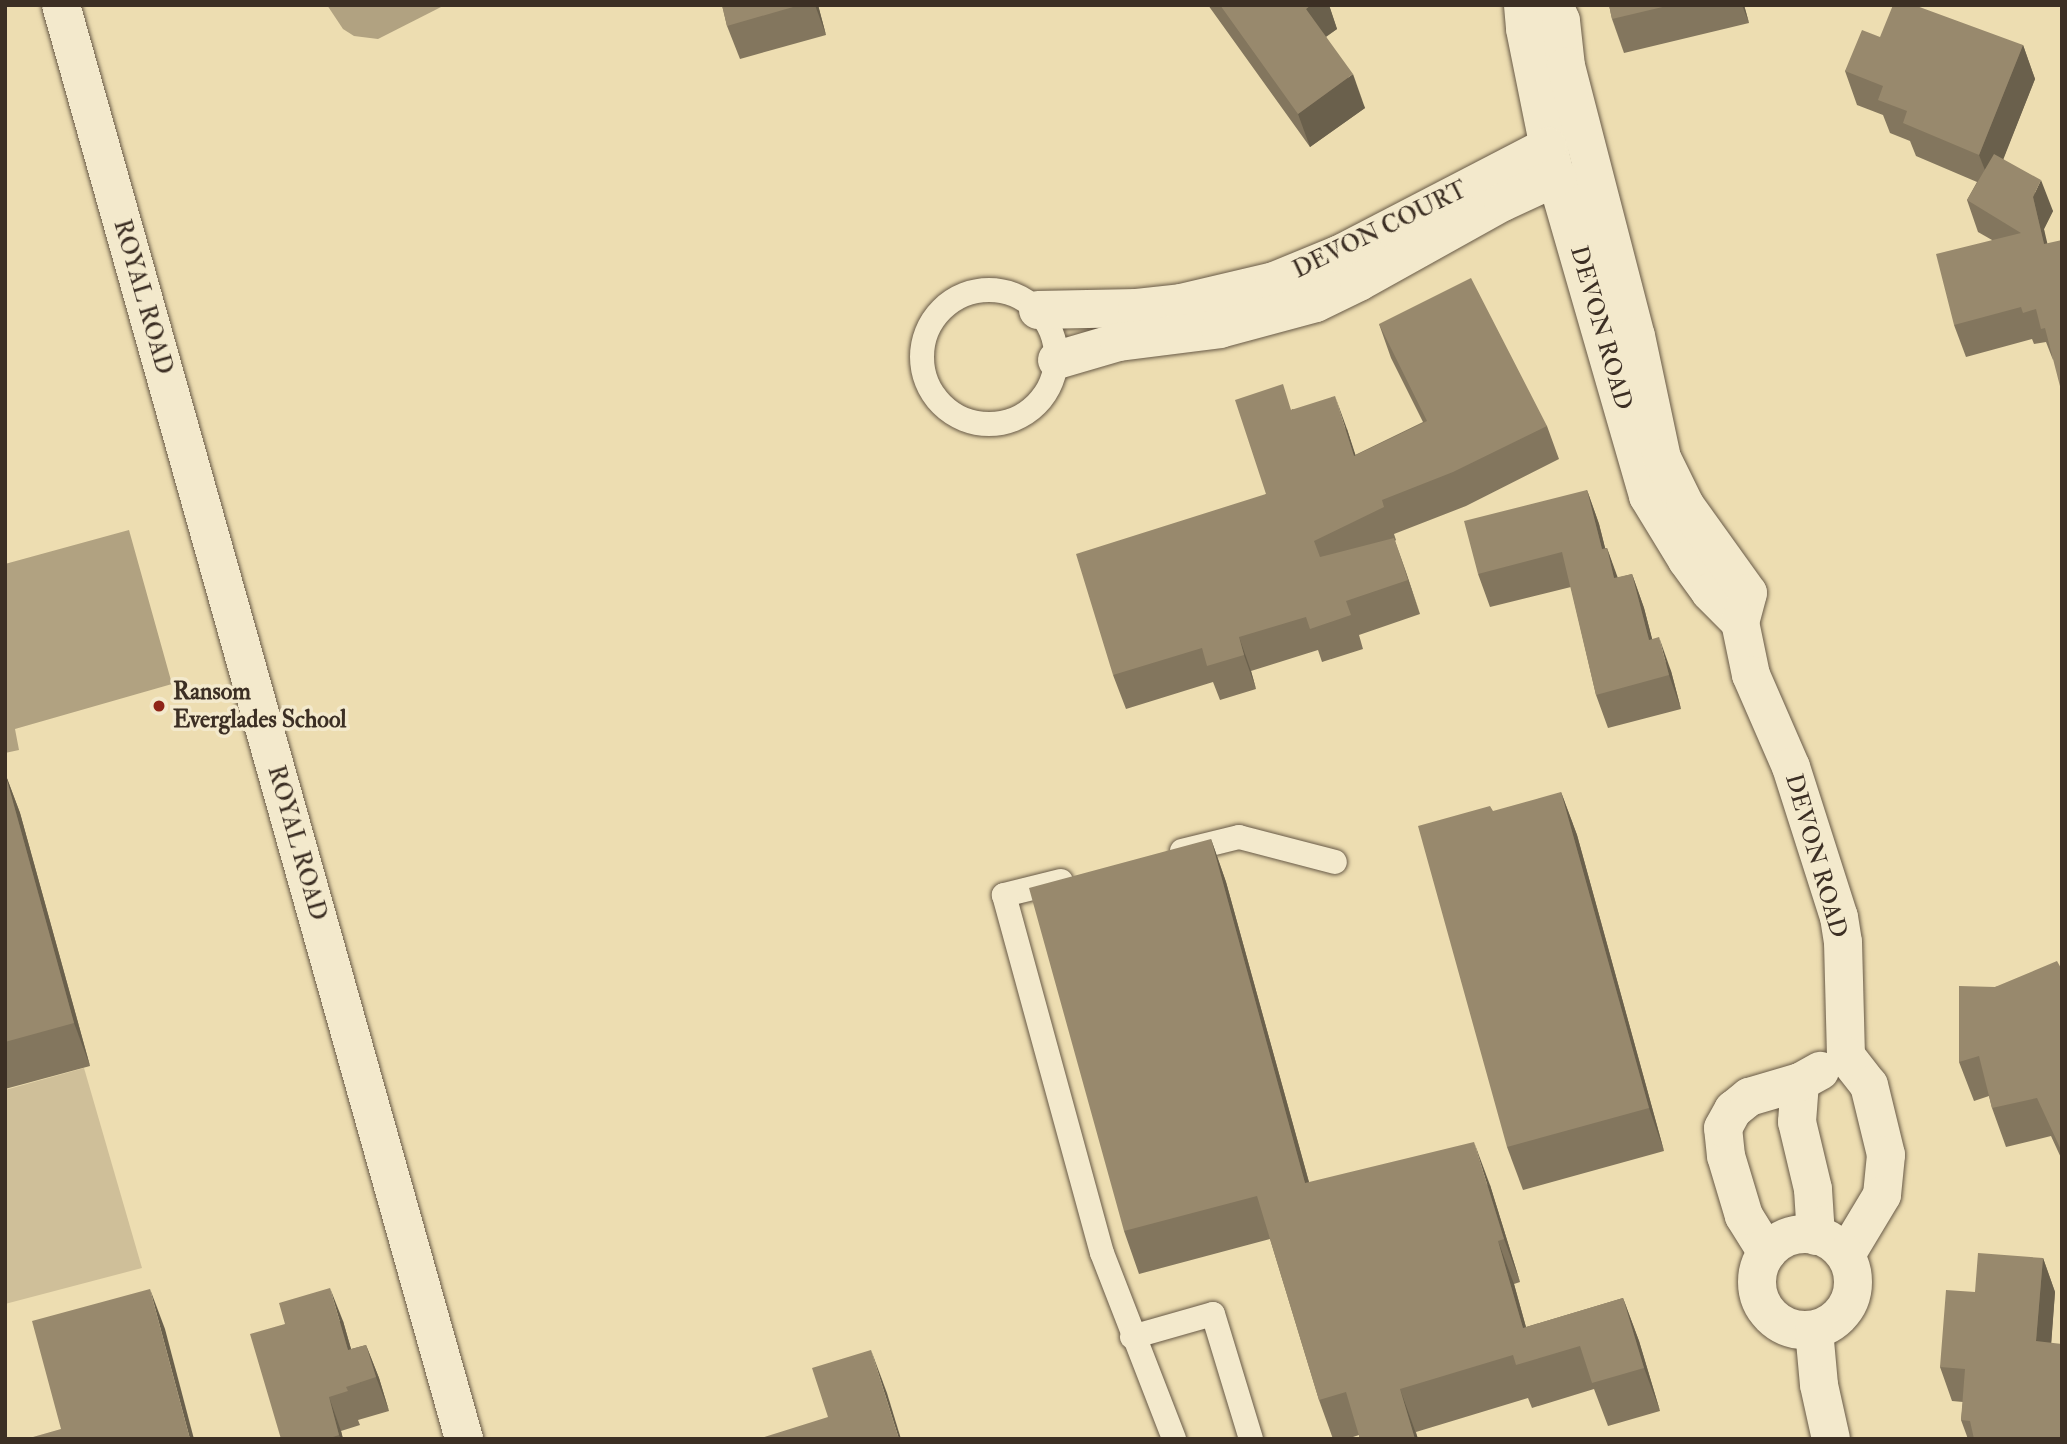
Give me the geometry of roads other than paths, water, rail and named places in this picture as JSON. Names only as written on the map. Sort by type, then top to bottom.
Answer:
[{"type":"street","name":"ROYAL ROAD","points":[[61,5],[464,1439]]},
{"type":"street","name":"DEVON ROAD","points":[[1523,5],[1525,29],[1553,161],[1585,210]]},
{"type":"street","name":"DEVON ROAD","points":[[1554,5],[1561,21],[1585,210],[1648,496],[1710,592],[1740,622],[1751,675],[1791,767],[1839,917],[1843,942],[1846,1056]]},
{"type":"street","name":"DEVON COURT","points":[[1038,310],[1137,308],[1181,303],[1274,281],[1553,161]]},
{"type":"street","name":"DEVON COURT","points":[[1057,359],[1119,342],[1220,328],[1316,303],[1503,202],[1553,161]]},
{"type":"street","points":[[1767,1253],[1744,1216],[1726,1156],[1723,1128],[1733,1110],[1749,1097],[1800,1082],[1846,1056],[1869,1085],[1886,1155],[1882,1195],[1831,1245]]},
{"type":"street","points":[[1800,1082],[1797,1122],[1813,1189],[1831,1245],[1854,1284],[1851,1299],[1833,1322],[1814,1329],[1788,1328],[1765,1310],[1757,1280],[1767,1253],[1792,1236],[1831,1245]]},
{"type":"street","points":[[1814,1329],[1819,1385],[1832,1439]]},
{"type":"lane","points":[[978,290],[999,290],[1020,297],[1038,310],[1049,324],[1056,341],[1057,359],[1053,380],[1042,400],[1026,414],[1006,423],[985,425],[963,420],[945,408],[931,391],[923,371],[922,350],[928,328],[940,310],[957,298],[978,290]]},
{"type":"lane","points":[[1161,856],[1239,837],[1335,862]]},
{"type":"lane","points":[[1083,876],[1004,895],[1102,1254],[1132,1337],[1174,1439]]},
{"type":"lane","points":[[1132,1337],[1213,1314],[1251,1439]]},
{"type":"place","name":"Ransom Everglades School","points":[[159,706]]}]
